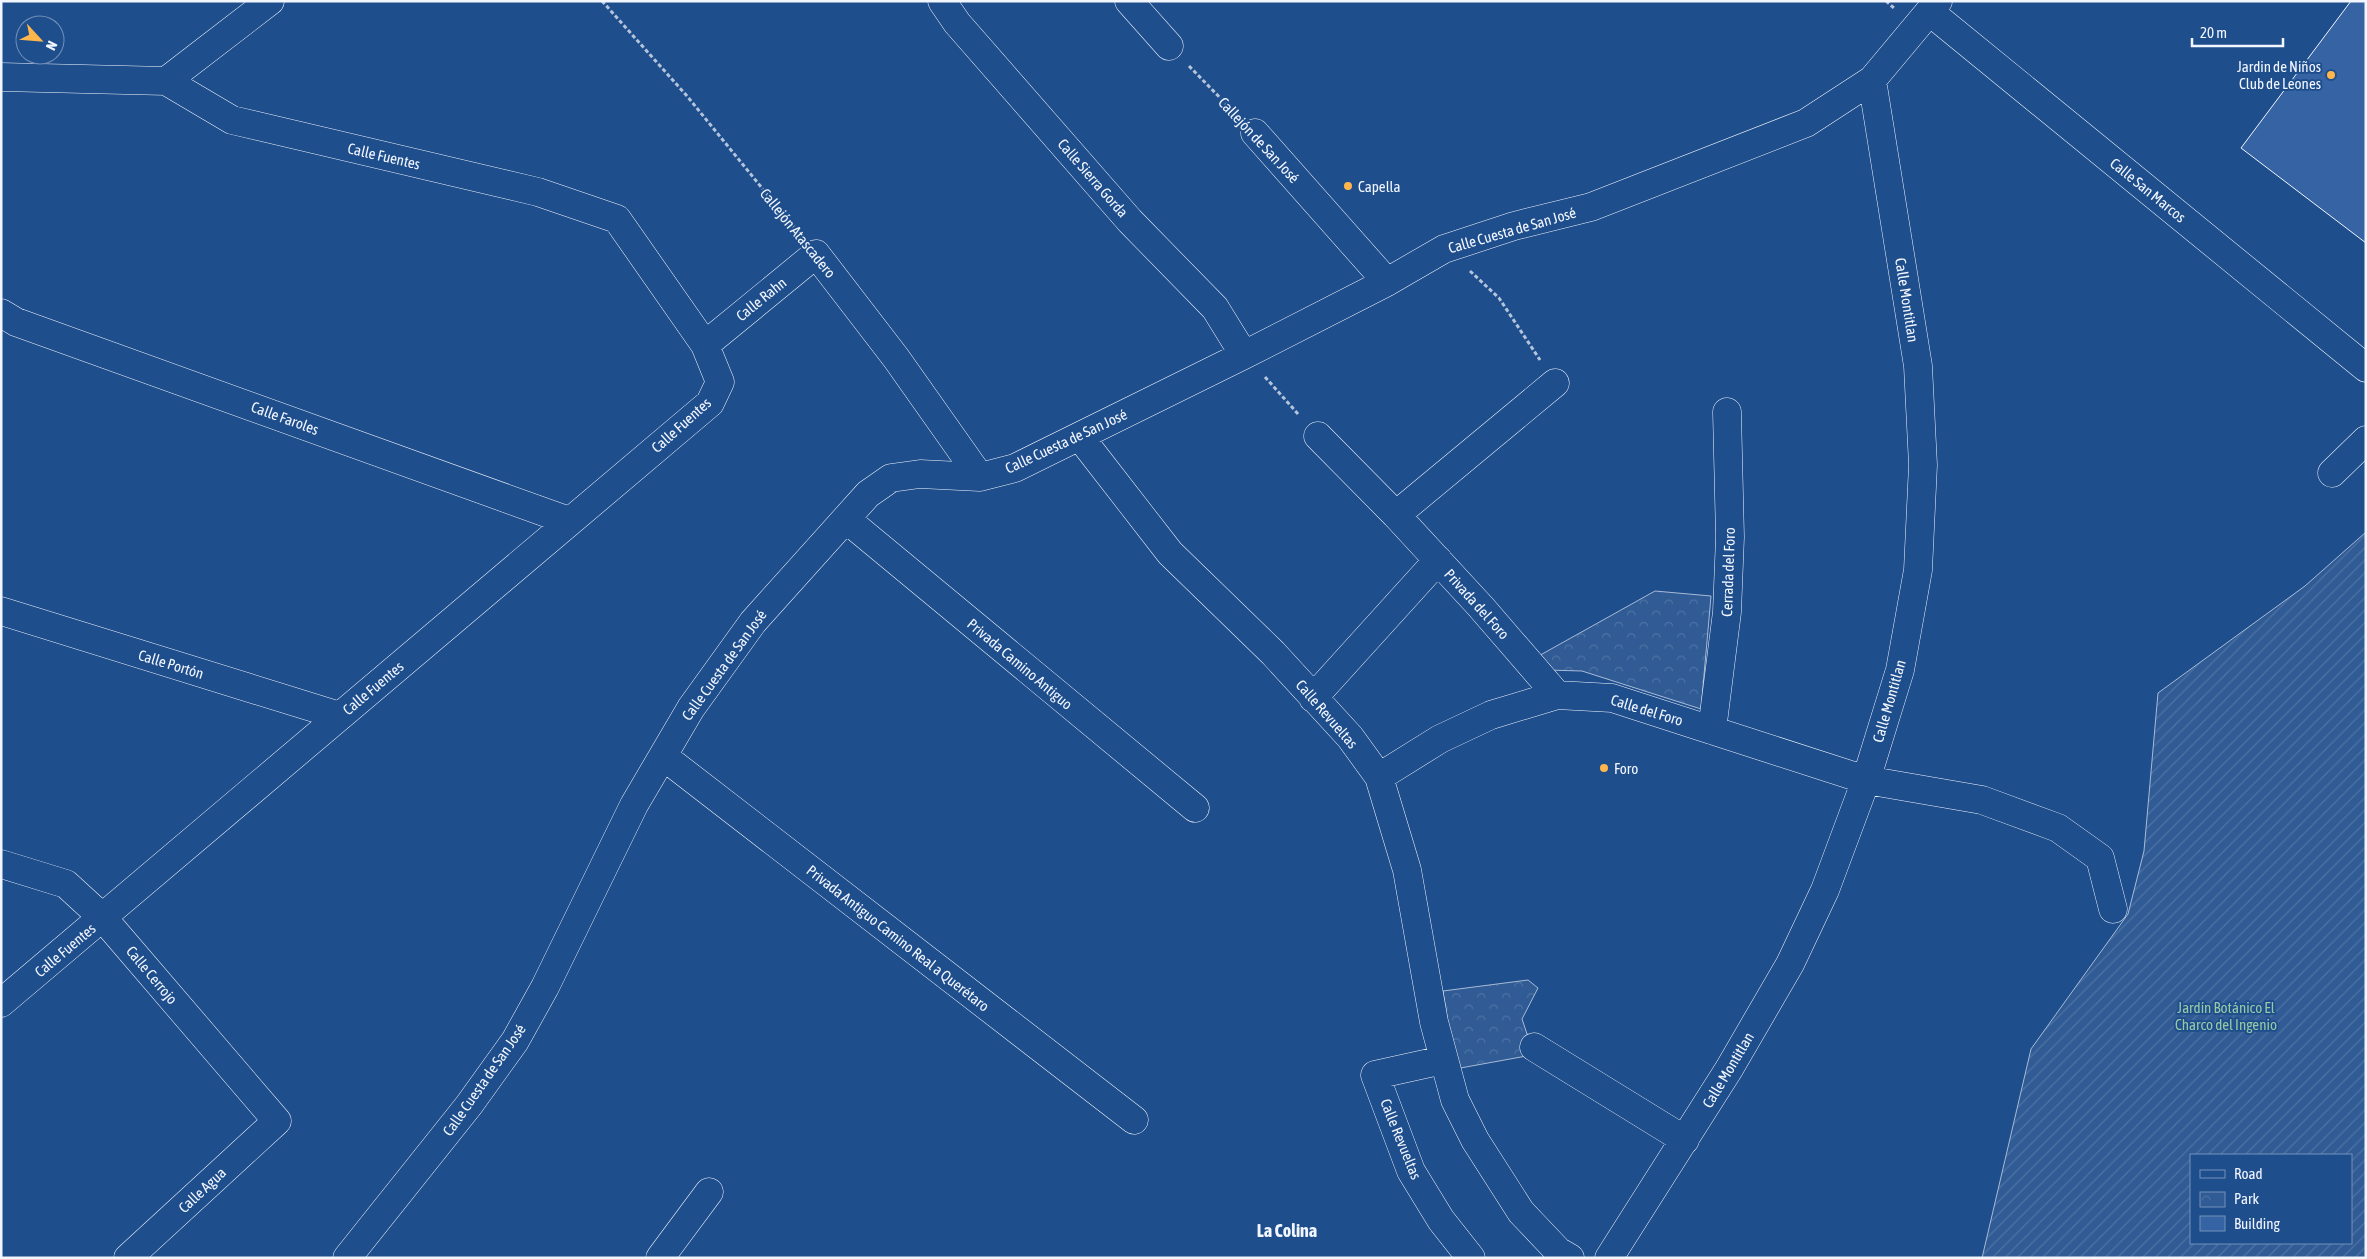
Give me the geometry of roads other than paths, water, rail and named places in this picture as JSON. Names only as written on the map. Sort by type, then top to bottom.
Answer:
[{"type":"street","points":[[166,81],[270,1]]},
{"type":"street","name":"Calle Sierra Gorda","points":[[942,1],[957,23],[1130,221],[1215,308],[1244,355]]},
{"type":"street","points":[[1129,1],[1169,46]]},
{"type":"street","name":"Calle Cuesta de San José","points":[[347,1258],[469,1106],[515,1041],[545,987],[634,805],[692,708],[753,622],[868,494],[891,478],[920,474],[980,478],[1015,468],[1244,355],[1386,282],[1444,248],[1514,226],[1591,207],[1806,123],[1872,80],[1934,6]]},
{"type":"street","name":"Calle San Marcos","points":[[1934,6],[2366,368]]},
{"type":"street","name":"Calle Fuentes","points":[[1,77],[166,81],[232,120],[538,192],[617,219],[705,345],[720,382],[710,403],[1,1003]]},
{"type":"street","name":"Calle Montitlan","points":[[1609,1258],[1729,1069],[1790,964],[1825,890],[1866,780],[1900,670],[1918,570],[1922,466],[1918,366],[1872,80]]},
{"type":"street","name":"Callejón de San José","points":[[1255,133],[1386,282]]},
{"type":"street","name":"Calle Rahn","points":[[705,345],[816,254]]},
{"type":"street","name":"Callejón Atascadero","points":[[816,254],[896,358],[980,478]]},
{"type":"street","name":"Calle Faroles","points":[[1,313],[16,322],[569,521]]},
{"type":"street","points":[[1396,515],[1555,384]]},
{"type":"street","name":"Cerrada del Foro","points":[[1712,730],[1727,612],[1730,537],[1727,412]]},
{"type":"street","name":"Privada del Foro","points":[[1318,436],[1396,515],[1481,606],[1557,695]]},
{"type":"street","name":"Calle Revueltas","points":[[1080,437],[1170,553],[1273,653],[1350,738],[1379,777],[1407,870],[1443,1060],[1455,1100],[1475,1140],[1516,1204],[1558,1251],[1570,1258]]},
{"type":"street","points":[[2332,473],[2366,440]]},
{"type":"street","name":"Privada Camino Antiguo","points":[[846,519],[1195,808]]},
{"type":"street","points":[[1313,698],[1438,560]]},
{"type":"street","name":"Calle Portón","points":[[1,611],[340,716]]},
{"type":"street","name":"Calle del Foro","points":[[1379,777],[1440,739],[1491,715],[1557,695],[1612,698],[1866,780],[1982,800],[2058,828],[2100,858],[2112,908]]},
{"type":"street","name":"Privada Antiguo Camino Real a Querétaro","points":[[663,756],[1134,1120]]},
{"type":"street","name":"Calle Cerrojo","points":[[1,864],[66,884],[103,918],[277,1121]]},
{"type":"street","points":[[1534,1047],[1684,1140]]},
{"type":"street","name":"Calle Revueltas","points":[[1443,1060],[1375,1075],[1411,1170],[1441,1220],[1471,1258]]},
{"type":"street","name":"Calle Agua","points":[[128,1258],[277,1121]]},
{"type":"street","points":[[660,1258],[709,1192]]},
{"type":"place","name":"Jardin de Niños Club de Leones","points":[[2331,75]]},
{"type":"place","name":"Capella","points":[[1348,186]]},
{"type":"place","name":"Foro","points":[[1604,768]]},
{"type":"district","name":"La Colina","points":[[1287,1230]]},
{"type":"park label","name":"Jardín Botánico El Charco del Ingenio","points":[[2226,1016]]}]
